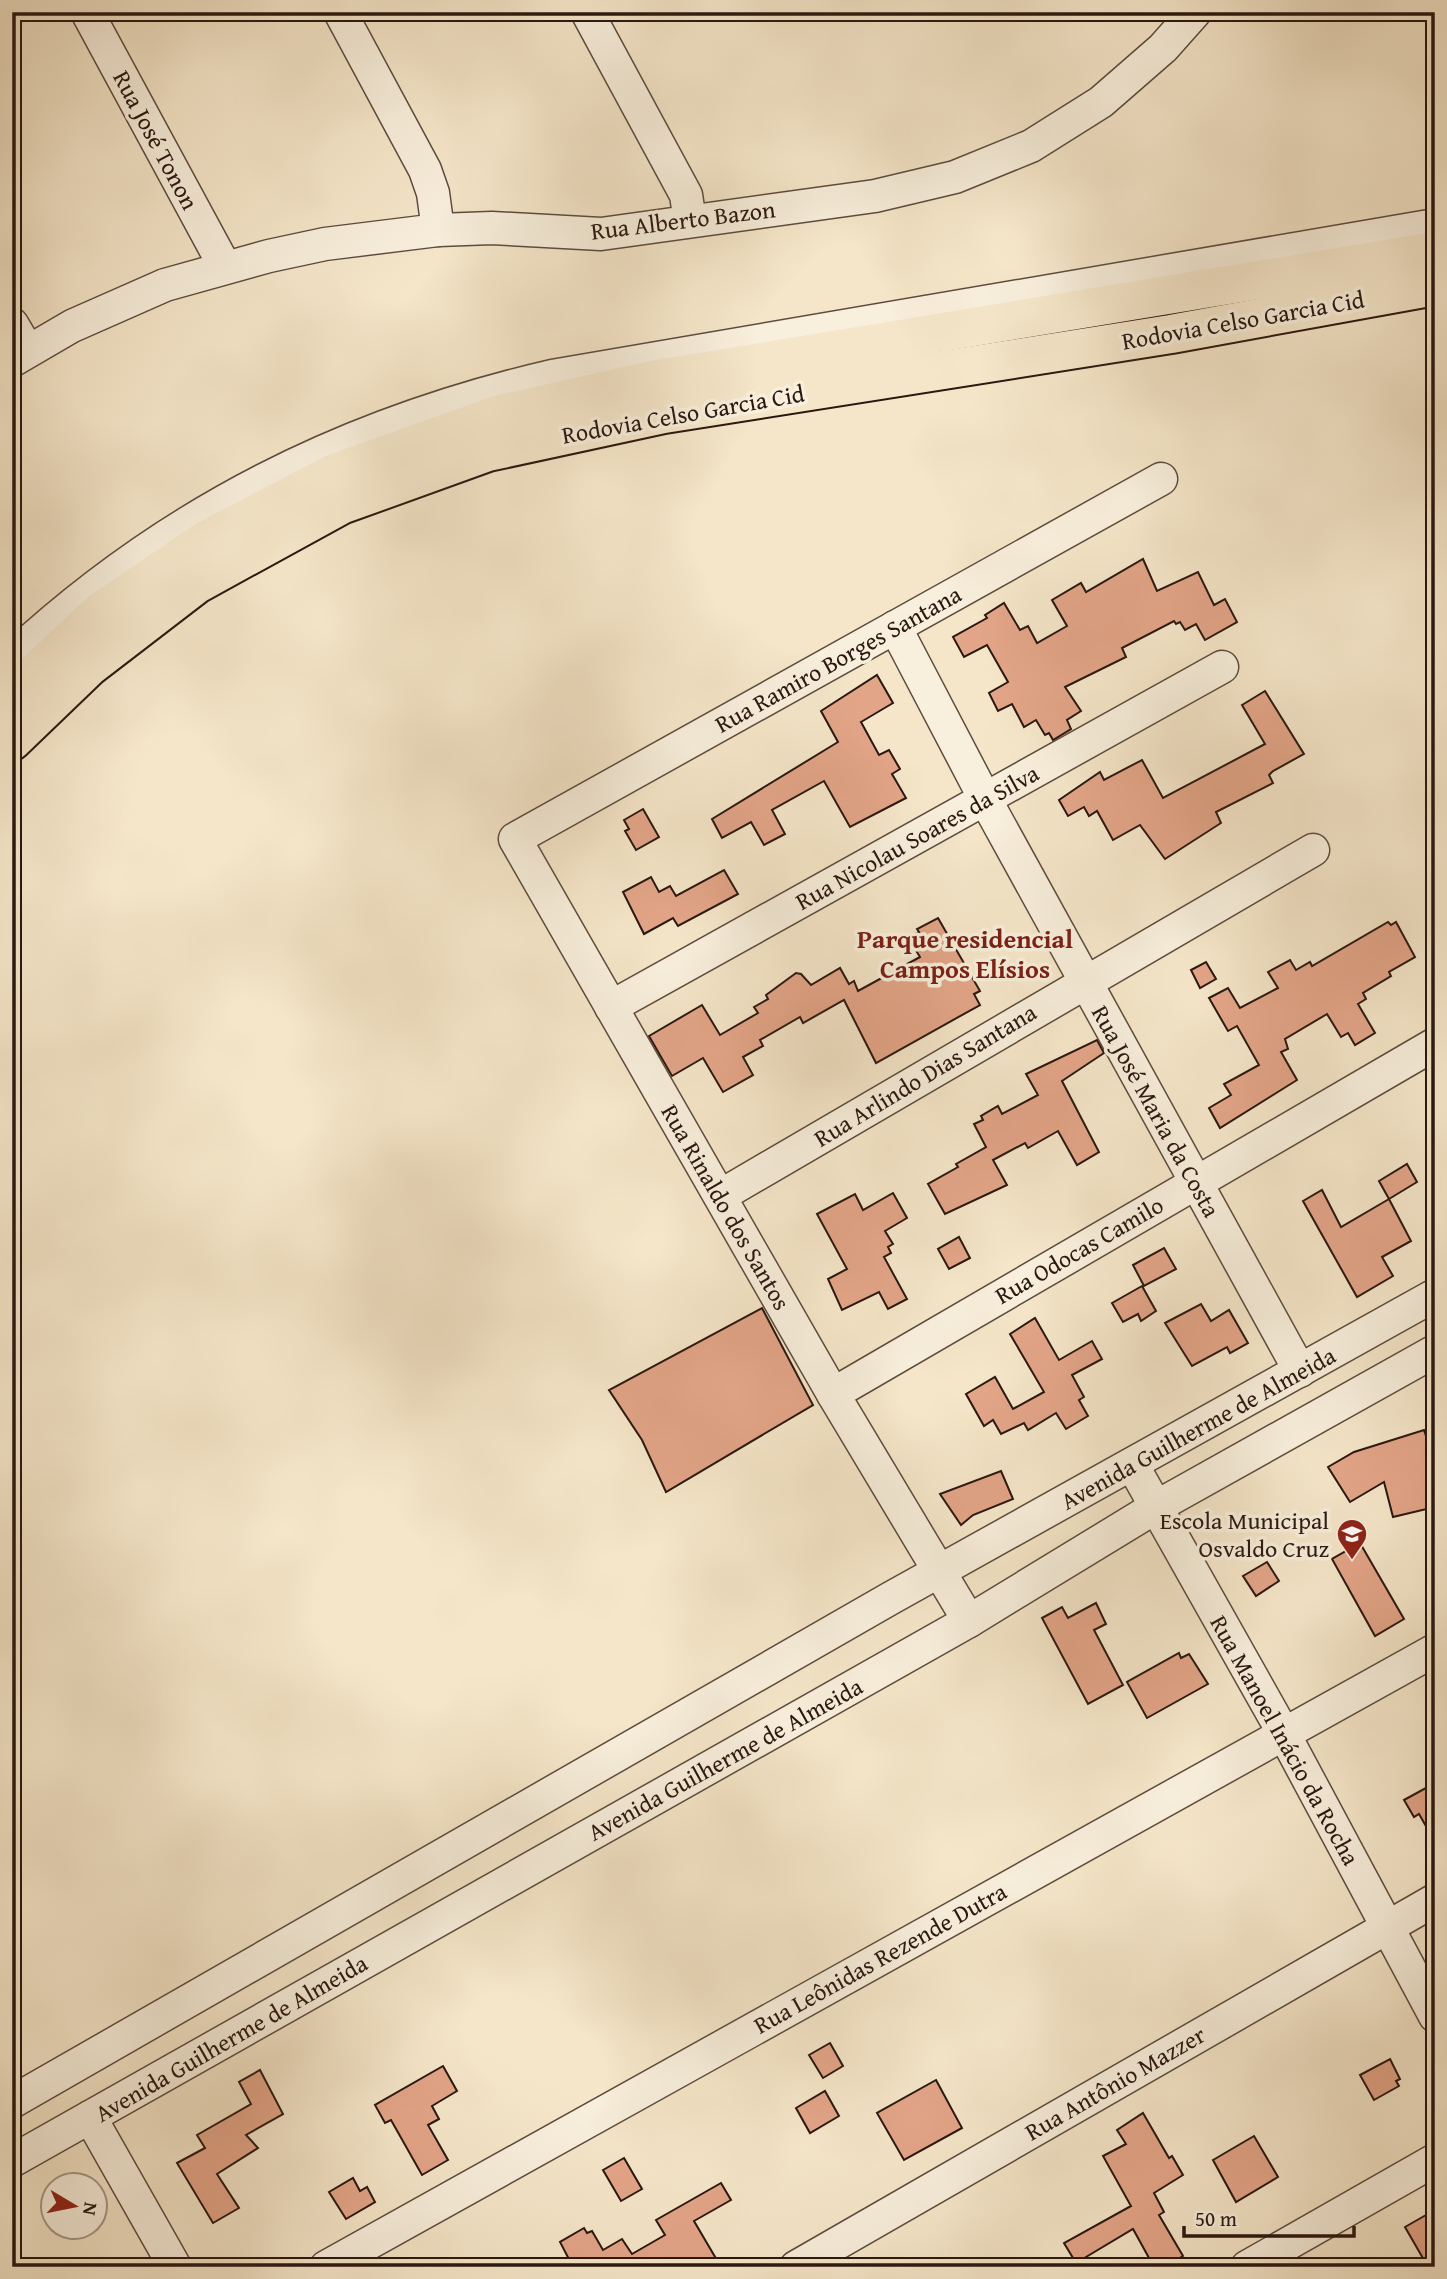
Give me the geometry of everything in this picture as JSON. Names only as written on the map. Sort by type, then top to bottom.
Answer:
[{"type":"highway","name":"Rodovia Celso Garcia Cid","points":[[12,694],[101,611],[206,540],[332,474],[500,414],[652,380],[1435,251]]},
{"type":"highway","name":"Rodovia Celso Garcia Cid","points":[[12,740],[89,667],[197,584],[341,505],[488,452],[664,414],[1171,334],[1435,286]]},
{"type":"street","name":"Rua José Tonon","points":[[88,12],[225,267]]},
{"type":"street","points":[[340,12],[425,170],[433,193],[438,230]]},
{"type":"street","points":[[587,12],[685,195],[690,221]]},
{"type":"street","name":"Rua Alberto Bazon","points":[[20,356],[118,304],[225,267],[325,244],[438,230],[547,229],[601,234],[876,197],[929,185],[994,163],[1055,132],[1101,102],[1163,48],[1195,12]]},
{"type":"street","points":[[12,657],[96,584],[195,517],[309,456],[428,409],[552,376],[1435,225]]},
{"type":"street","points":[[12,324],[20,356]]},
{"type":"street","name":"Rua Ramiro Borges Santana","points":[[515,839],[1161,479]]},
{"type":"street","name":"Rua José Maria da Costa","points":[[895,627],[985,799],[1300,1371]]},
{"type":"street","name":"Rua Nicolau Soares da Silva","points":[[611,1007],[1222,667]]},
{"type":"street","name":"Rua Rinaldo dos Santos","points":[[515,839],[833,1394],[969,1621]]},
{"type":"street","name":"Rua Arlindo Dias Santana","points":[[720,1196],[1312,850]]},
{"type":"street","name":"Rua Odocas Camilo","points":[[833,1394],[1435,1044]]},
{"type":"street","name":"Avenida Guilherme de Almeida","points":[[12,2102],[940,1572],[1435,1295]]},
{"type":"street","name":"Avenida Guilherme de Almeida","points":[[12,2161],[969,1621],[1156,1507],[1435,1351]]},
{"type":"street","name":"Rua Manoel Inácio da Rocha","points":[[1133,1466],[1284,1734],[1435,2016]]},
{"type":"street","name":"Rua Leônidas Rezende Dutra","points":[[326,2267],[1435,1650]]},
{"type":"street","name":"Rua Antônio Mazzer","points":[[796,2267],[1435,1900]]},
{"type":"street","points":[[90,2118],[175,2267]]},
{"type":"street","points":[[1247,2267],[1435,2160]]},
{"type":"building","points":[[1143,559],[1157,591],[1198,572],[1214,605],[1225,599],[1237,622],[1205,640],[1196,624],[1185,630],[1180,622],[1176,624],[1174,621],[1122,648],[1126,657],[1065,687],[1081,711],[1067,720],[1071,729],[1053,740],[1049,733],[1045,735],[1036,720],[1024,727],[1012,704],[998,711],[989,693],[1008,682],[987,645],[964,657],[953,637],[987,618],[985,615],[1004,603],[1020,630],[1028,626],[1037,643],[1067,626],[1052,600],[1081,583],[1086,592]]},
{"type":"building","points":[[877,675],[893,703],[861,722],[879,755],[889,750],[900,769],[892,774],[906,798],[850,827],[824,781],[772,810],[785,834],[764,845],[751,822],[722,838],[712,819],[838,742],[821,711]]},
{"type":"building","points":[[1265,691],[1304,754],[1273,771],[1269,775],[1273,783],[1216,812],[1221,823],[1165,859],[1140,825],[1113,840],[1097,811],[1089,816],[1084,807],[1068,816],[1059,800],[1100,772],[1104,780],[1142,760],[1163,798],[1265,744],[1242,705]]},
{"type":"building","points":[[643,809],[659,837],[636,850],[625,831],[629,829],[624,820]]},
{"type":"building","points":[[724,870],[738,894],[678,926],[673,918],[644,934],[623,892],[651,877],[659,892],[670,886],[676,896]]},
{"type":"building","points":[[938,918],[980,991],[974,994],[980,1005],[876,1063],[844,1000],[803,1023],[800,1017],[760,1040],[763,1046],[743,1057],[753,1075],[723,1092],[703,1058],[672,1076],[649,1036],[702,1005],[720,1035],[758,1013],[754,1007],[768,999],[766,995],[796,973],[801,974],[811,985],[840,968],[849,984],[854,981],[858,991],[920,957],[911,942],[916,939],[913,935],[919,932],[917,929]]},
{"type":"building","points":[[1388,922],[1391,925],[1396,922],[1415,957],[1389,972],[1391,976],[1363,993],[1366,999],[1358,1004],[1375,1033],[1355,1045],[1348,1033],[1341,1037],[1327,1014],[1285,1039],[1288,1049],[1281,1052],[1297,1080],[1220,1128],[1209,1108],[1231,1095],[1224,1084],[1259,1065],[1237,1026],[1228,1031],[1209,998],[1228,988],[1240,1008],[1278,988],[1268,972],[1290,960],[1296,970],[1310,962],[1312,966]]},
{"type":"building","points":[[1206,962],[1216,979],[1200,988],[1191,970]]},
{"type":"building","points":[[1097,1040],[1104,1053],[1062,1081],[1099,1152],[1077,1165],[1058,1131],[1028,1148],[1025,1143],[993,1160],[1007,1185],[945,1214],[928,1184],[986,1147],[974,1124],[983,1120],[981,1116],[998,1106],[1002,1114],[1038,1095],[1026,1074]]},
{"type":"building","points":[[1407,1164],[1417,1182],[1389,1199],[1379,1181]]},
{"type":"building","points":[[1322,1190],[1341,1227],[1389,1199],[1411,1241],[1382,1257],[1393,1276],[1357,1297],[1303,1201]]},
{"type":"building","points":[[893,1193],[907,1218],[885,1231],[893,1244],[888,1247],[891,1253],[884,1257],[907,1299],[888,1309],[879,1292],[842,1310],[828,1279],[847,1269],[817,1214],[855,1194],[863,1210]]},
{"type":"building","points":[[959,1237],[970,1258],[949,1269],[938,1249]]},
{"type":"building","points":[[1164,1248],[1176,1269],[1144,1286],[1133,1265]]},
{"type":"building","points":[[1142,1286],[1156,1311],[1141,1321],[1138,1314],[1123,1322],[1112,1303]]},
{"type":"building","points":[[1201,1304],[1211,1321],[1229,1310],[1248,1343],[1230,1353],[1227,1347],[1192,1366],[1165,1323]]},
{"type":"building","points":[[762,1308],[813,1405],[666,1492],[642,1440],[609,1390]]},
{"type":"building","points":[[1035,1318],[1059,1360],[1092,1341],[1102,1359],[1072,1375],[1084,1397],[1079,1400],[1088,1416],[1066,1429],[1056,1413],[1028,1430],[1024,1423],[1001,1434],[993,1420],[984,1426],[966,1394],[995,1377],[1013,1409],[1044,1392],[1010,1334]]},
{"type":"building","points":[[1424,1430],[1435,1463],[1435,1507],[1393,1517],[1384,1482],[1350,1502],[1328,1467],[1354,1452]]},
{"type":"building","points":[[1001,1471],[1013,1499],[973,1515],[961,1525],[940,1494]]},
{"type":"building","points":[[1360,1543],[1404,1619],[1375,1636],[1332,1559]]},
{"type":"building","points":[[1267,1562],[1279,1581],[1256,1596],[1243,1576]]},
{"type":"building","points":[[1096,1603],[1106,1624],[1094,1630],[1123,1685],[1088,1704],[1042,1618],[1062,1607],[1068,1618]]},
{"type":"building","points":[[1179,1653],[1181,1658],[1189,1654],[1208,1684],[1147,1718],[1127,1682]]},
{"type":"building","points":[[1435,1783],[1435,1842],[1419,1814],[1414,1817],[1404,1800]]},
{"type":"building","points":[[830,2043],[843,2066],[823,2078],[809,2055]]},
{"type":"building","points":[[1390,2059],[1400,2079],[1396,2081],[1399,2086],[1374,2100],[1360,2075]]},
{"type":"building","points":[[443,2066],[457,2091],[432,2106],[439,2119],[428,2125],[448,2160],[422,2175],[391,2120],[385,2123],[375,2105]]},
{"type":"building","points":[[260,2070],[283,2114],[246,2135],[258,2148],[217,2174],[239,2208],[213,2223],[177,2163],[205,2148],[197,2135],[251,2104],[239,2082]]},
{"type":"building","points":[[936,2080],[962,2128],[904,2160],[877,2113]]},
{"type":"building","points":[[825,2091],[839,2116],[810,2133],[796,2108]]},
{"type":"building","points":[[1143,2113],[1169,2158],[1172,2156],[1183,2175],[1154,2193],[1164,2212],[1159,2215],[1183,2256],[1164,2267],[1154,2267],[1133,2229],[1076,2263],[1064,2243],[1131,2206],[1103,2156],[1126,2144],[1117,2130]]},
{"type":"building","points":[[1254,2136],[1278,2177],[1236,2202],[1213,2160]]},
{"type":"building","points":[[624,2158],[642,2189],[621,2201],[603,2170]]},
{"type":"building","points":[[353,2178],[360,2191],[367,2187],[375,2202],[346,2219],[329,2192]]},
{"type":"building","points":[[721,2183],[731,2200],[694,2221],[721,2267],[573,2267],[560,2242],[584,2228],[587,2233],[592,2231],[603,2250],[622,2239],[632,2254],[665,2235],[656,2220]]},
{"type":"building","points":[[1426,2215],[1435,2231],[1435,2267],[1428,2267],[1405,2227]]},
{"type":"place","name":"Escola Municipal Osvaldo Cruz","points":[[1352,1561]]},
{"type":"district","name":"Parque residencial Campos Elísios","points":[[965,953]]}]
